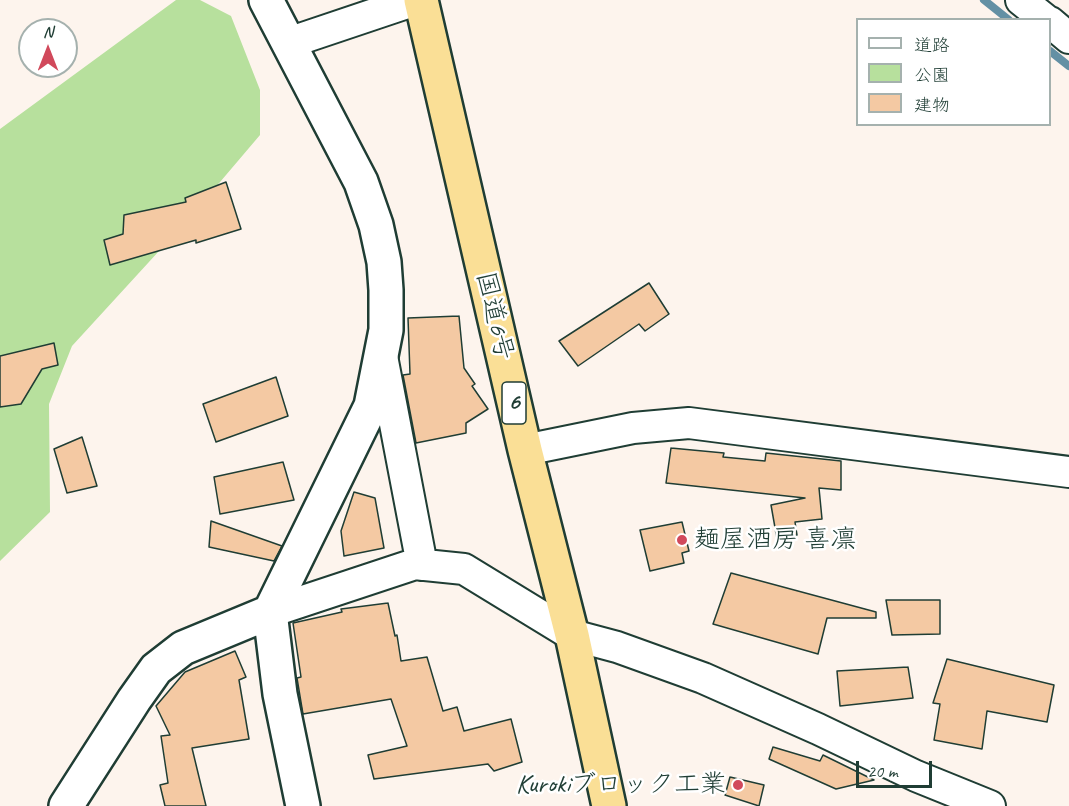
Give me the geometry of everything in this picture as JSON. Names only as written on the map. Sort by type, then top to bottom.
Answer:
[{"type":"highway","name":"国道6号","points":[[421,0],[525,450],[572,635],[609,806]]},
{"type":"street","points":[[266,0],[361,182],[376,225],[384,262],[386,290],[386,330],[371,406],[270,612],[280,694],[303,806]]},
{"type":"street","points":[[288,43],[416,0]]},
{"type":"street","points":[[1022,0],[1044,18]]},
{"type":"street","points":[[1051,23],[1069,38]]},
{"type":"street","points":[[381,352],[422,565]]},
{"type":"street","points":[[525,450],[633,428],[689,423],[1069,472]]},
{"type":"street","points":[[66,806],[156,669],[183,648],[270,612],[415,564],[464,569],[572,635],[617,647],[703,678],[916,776],[990,806]]},
{"type":"green space","points":[[176,0],[200,0],[231,16],[260,90],[260,135],[192,215],[72,346],[49,404],[50,512],[0,561],[0,129],[70,78],[78,78],[78,72]]},
{"type":"building","points":[[226,182],[241,229],[110,265],[104,240],[123,234],[124,215],[186,202],[185,198]]},
{"type":"building","points":[[649,283],[669,314],[645,331],[639,324],[578,366],[559,341]]},
{"type":"building","points":[[459,316],[464,368],[475,384],[472,386],[488,409],[466,423],[466,433],[416,443],[403,375],[410,374],[408,318]]},
{"type":"building","points":[[54,343],[58,365],[42,369],[21,404],[0,407],[0,356]]},
{"type":"building","points":[[276,377],[288,416],[216,442],[203,404]]},
{"type":"building","points":[[82,437],[97,486],[67,493],[54,449]]},
{"type":"building","points":[[671,448],[724,453],[723,457],[765,461],[766,453],[841,461],[841,490],[819,488],[822,519],[795,522],[797,535],[777,539],[771,505],[805,498],[666,483]]},
{"type":"building","points":[[283,462],[294,500],[220,514],[214,477]]},
{"type":"building","points":[[354,492],[375,498],[384,548],[344,556],[341,531]]},
{"type":"building","points":[[211,521],[282,546],[274,561],[209,547]]},
{"type":"building","points":[[682,522],[689,551],[682,553],[684,563],[650,571],[640,530]]},
{"type":"building","points":[[731,573],[876,612],[876,618],[827,618],[818,654],[713,624]]},
{"type":"building","points":[[886,600],[940,600],[940,634],[892,635]]},
{"type":"building","points":[[388,603],[401,661],[427,657],[443,711],[457,707],[464,731],[511,719],[522,762],[494,771],[488,764],[374,779],[368,755],[407,746],[391,699],[303,714],[297,678],[301,677],[293,623],[342,612],[341,609]]},
{"type":"building","points":[[235,651],[246,677],[239,680],[249,739],[192,748],[206,806],[165,806],[160,785],[168,783],[161,736],[170,735],[156,706],[185,672]]},
{"type":"building","points":[[947,659],[1054,685],[1047,722],[987,711],[982,749],[934,740],[940,704],[933,703]]},
{"type":"building","points":[[908,667],[913,698],[840,706],[837,671]]},
{"type":"building","points":[[773,747],[820,761],[823,755],[874,780],[836,789],[769,759]]},
{"type":"building","points":[[730,777],[764,785],[759,806],[725,795]]},
{"type":"waterway","points":[[984,0],[1006,18]]},
{"type":"waterway","points":[[1051,52],[1069,66]]},
{"type":"place","name":"麺屋酒房 喜凛","points":[[682,540]]},
{"type":"place","name":"Kurokiブロック工業","points":[[738,785]]}]
